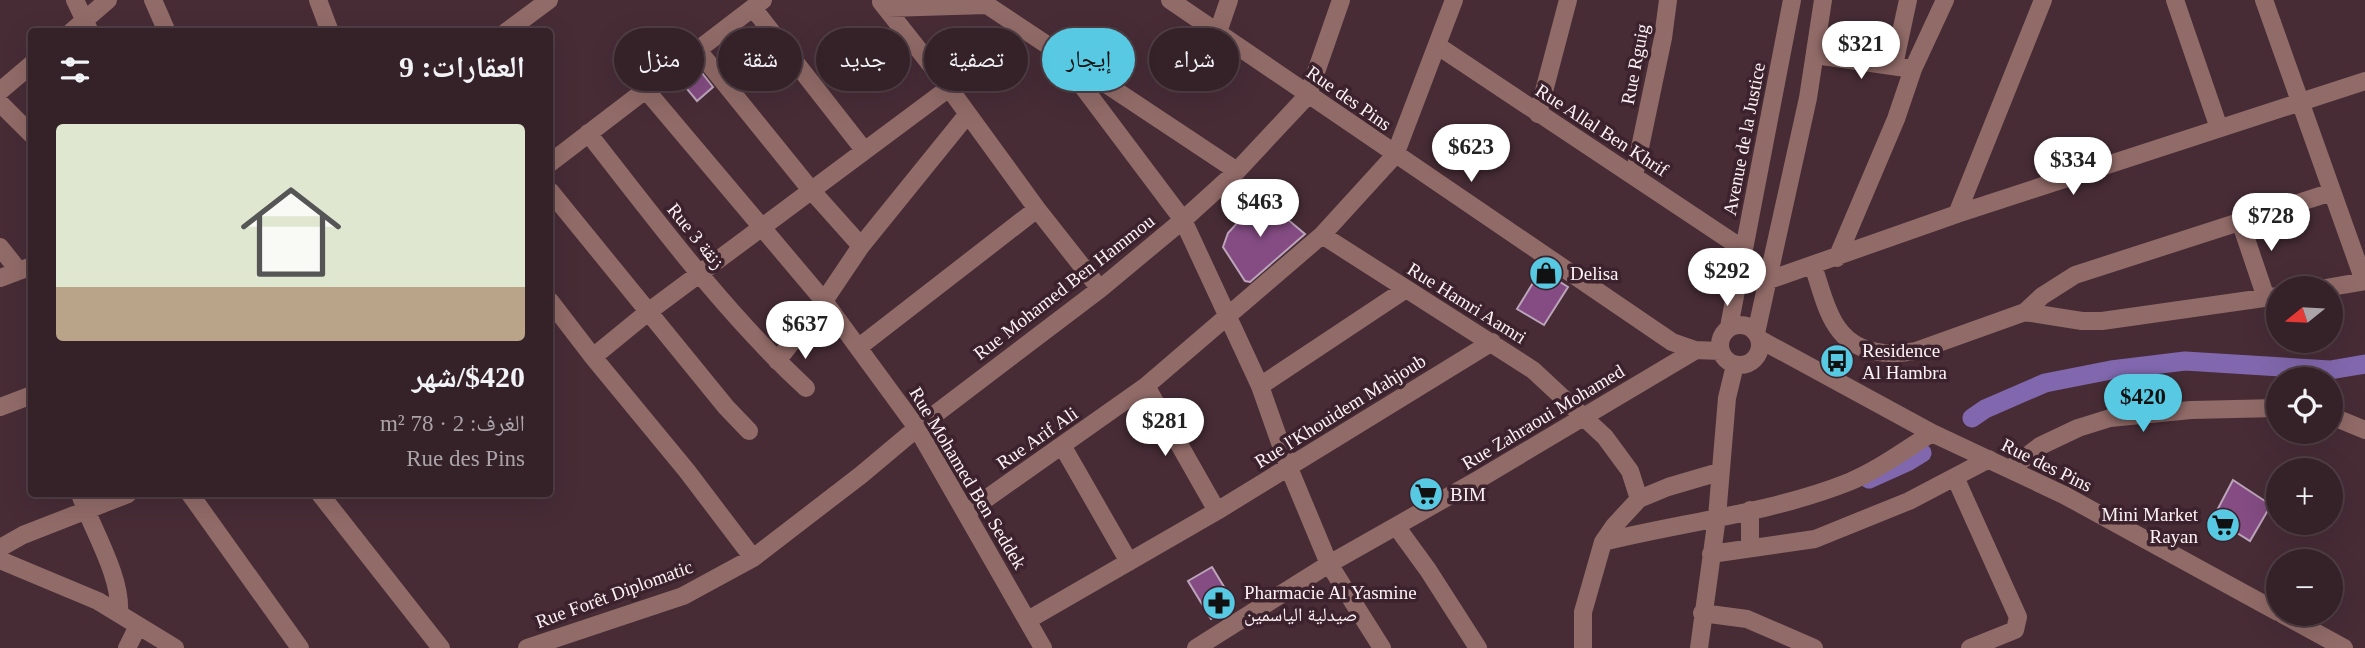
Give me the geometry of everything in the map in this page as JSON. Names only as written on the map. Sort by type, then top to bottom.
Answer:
[{"type":"street","points":[[75,0],[81,28]]},
{"type":"street","points":[[81,28],[107,0]]},
{"type":"street","points":[[153,0],[165,28]]},
{"type":"street","points":[[318,0],[328,28]]},
{"type":"street","points":[[511,28],[549,0]]},
{"type":"street","name":"Rue des Pins","points":[[1170,0],[1212,28]]},
{"type":"street","points":[[1219,28],[1229,0]]},
{"type":"street","name":"Rue Mohamed Ben Hammou","points":[[753,558],[861,475],[916,428],[1100,289],[1237,171],[1308,95],[1341,0]]},
{"type":"street","points":[[1395,155],[1454,0]]},
{"type":"street","points":[[1538,114],[1569,0]]},
{"type":"street","name":"Rue Rguig","points":[[1634,176],[1663,38],[1668,0]]},
{"type":"street","name":"Avenue de la Justice","points":[[1729,327],[1792,0]]},
{"type":"street","points":[[1758,336],[1744,325],[1729,327],[1721,338],[1724,357],[1735,365],[1750,363],[1759,352],[1758,336],[1808,98],[1823,0]]},
{"type":"street","points":[[1894,65],[1908,0]]},
{"type":"street","points":[[1837,258],[1896,119],[1913,69],[1945,0]]},
{"type":"street","points":[[1957,214],[2043,0]]},
{"type":"street","points":[[2175,0],[2219,128]]},
{"type":"street","points":[[2264,0],[2364,281],[2343,285]]},
{"type":"street","points":[[704,45],[758,4],[864,150]]},
{"type":"street","points":[[883,4],[987,5],[1042,40]]},
{"type":"street","points":[[883,4],[924,56]]},
{"type":"street","name":"Rue Allal Ben Khrif","points":[[1438,46],[1743,249]]},
{"type":"street","name":"Rue des Pins","points":[[1239,47],[1664,337],[1696,350],[1721,351]]},
{"type":"street","points":[[1815,55],[1913,69]]},
{"type":"street","points":[[704,59],[811,190],[861,246]]},
{"type":"street","points":[[0,91],[28,67]]},
{"type":"street","points":[[1769,280],[1957,214],[2365,81]]},
{"type":"street","points":[[553,161],[645,91]]},
{"type":"street","name":"Rue Mohamed Ben Seddek","points":[[647,91],[824,301],[859,347],[916,428],[1043,648]]},
{"type":"street","points":[[593,357],[648,312],[945,91]]},
{"type":"street","points":[[951,91],[1037,209],[1100,289]]},
{"type":"street","points":[[1086,91],[1183,220],[1260,386],[1289,468],[1329,564],[1382,648]]},
{"type":"street","points":[[1118,91],[1237,171]]},
{"type":"street","points":[[0,103],[28,131]]},
{"type":"street","points":[[777,361],[824,301],[861,246],[967,115]]},
{"type":"street","name":"Rue 3 زنقة","points":[[588,133],[699,274],[777,361],[806,388]]},
{"type":"street","name":"Rue Arif Ali","points":[[966,513],[1146,386],[1322,235],[1395,155]]},
{"type":"street","points":[[1813,266],[1836,326],[1843,334],[1861,347],[1876,353],[1897,354],[1916,351],[2025,312],[2042,296],[2075,275],[2332,192]]},
{"type":"street","points":[[553,195],[748,431]]},
{"type":"street","points":[[859,347],[1037,209]]},
{"type":"street","points":[[2239,221],[2266,283]]},
{"type":"street","name":"Rue Hamri Aamri","points":[[1322,235],[1534,370],[1605,437],[1630,471],[1639,499]]},
{"type":"street","points":[[0,247],[25,268],[0,278]]},
{"type":"street","points":[[1260,386],[1406,289]]},
{"type":"street","points":[[2025,312],[2082,321],[2102,321],[2266,298]]},
{"type":"street","points":[[553,305],[687,471],[753,558]]},
{"type":"street","name":"Rue des Pins","points":[[1758,336],[1932,433],[2064,495],[2266,605]]},
{"type":"street","name":"Rue l'Khouidem Mahjoub","points":[[1028,620],[1289,468],[1492,342]]},
{"type":"street","name":"Rue Zahraoui Mohamed","points":[[1196,648],[1329,564],[1481,478],[1696,350]]},
{"type":"street","name":"Rue des Pins","points":[[1755,358],[1796,358]]},
{"type":"street","points":[[1699,648],[1717,517],[1727,398],[1735,365]]},
{"type":"street","points":[[1146,386],[1217,511]]},
{"type":"street","points":[[0,407],[28,397]]},
{"type":"street","points":[[2010,469],[2040,446],[2078,428],[2110,418],[2192,410],[2266,408]]},
{"type":"street","points":[[2343,421],[2365,430]]},
{"type":"street","points":[[1603,542],[1773,506],[1851,481],[1886,463],[1932,433]]},
{"type":"street","points":[[1063,447],[1129,562]]},
{"type":"street","points":[[1710,554],[1815,539],[1909,501],[1989,459]]},
{"type":"street","points":[[1583,648],[1583,612],[1603,542],[1614,526],[1639,499],[1719,472]]},
{"type":"street","points":[[1955,477],[2018,617],[2015,630],[1970,648]]},
{"type":"street","points":[[0,548],[82,501],[108,497]]},
{"type":"street","points":[[192,497],[300,648]]},
{"type":"street","points":[[322,497],[441,648]]},
{"type":"street","points":[[82,501],[112,573],[120,603],[119,614]]},
{"type":"street","points":[[1750,510],[1750,548]]},
{"type":"street","points":[[1396,526],[1478,648]]},
{"type":"street","name":"Rue Forêt Diplomatic","points":[[527,648],[683,596],[753,558]]},
{"type":"street","points":[[0,560],[97,601],[175,648]]},
{"type":"street","points":[[1702,613],[1747,619],[1814,648]]},
{"type":"street","points":[[127,648],[138,626]]},
{"type":"street","name":"Rue des Pins","points":[[2304,626],[2344,648]]},
{"type":"building","points":[[704,75],[713,87],[697,101],[689,91],[704,91]]},
{"type":"building","points":[[1261,197],[1305,234],[1250,282],[1245,281],[1223,247],[1228,233]]},
{"type":"building","points":[[1541,270],[1568,287],[1544,325],[1517,309]]},
{"type":"building","points":[[2233,480],[2266,502],[2266,514],[2250,541],[2213,518]]},
{"type":"building","points":[[1212,567],[1235,605],[1211,619],[1188,581]]},
{"type":"waterway","points":[[1972,418],[1985,409],[2045,383],[2111,370],[2185,361],[2330,370],[2365,364]]},
{"type":"waterway","points":[[1869,479],[1922,453]]},
{"type":"place","name":"Delisa","points":[[1546,273]]},
{"type":"place","name":"Residence Al Hambra","points":[[1837,361]]},
{"type":"place","name":"BIM","points":[[1426,494]]},
{"type":"place","name":"Mini Market Rayan","points":[[2223,525]]},
{"type":"place","name":"Pharmacie Al Yasmine صيدلية الياسمين","points":[[1219,603]]}]
